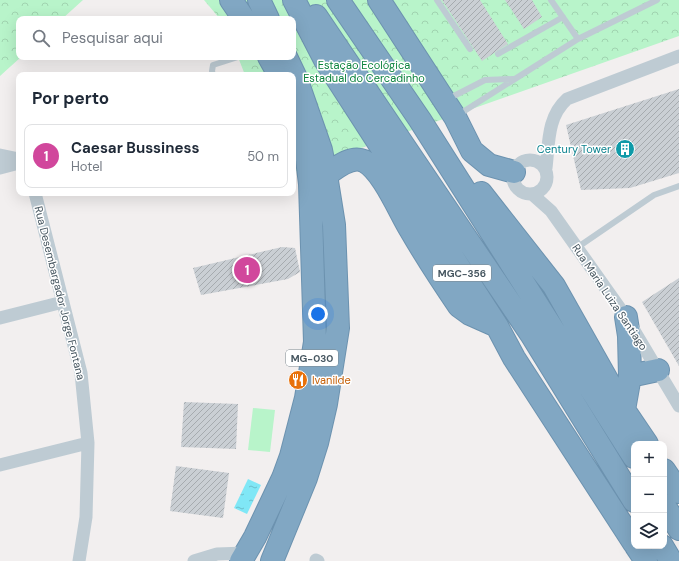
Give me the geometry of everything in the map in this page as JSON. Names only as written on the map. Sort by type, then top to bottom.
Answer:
[{"type":"highway","points":[[231,0],[242,16]]},
{"type":"highway","points":[[259,0],[267,16]]},
{"type":"highway","name":"MGC-356","points":[[294,0],[325,60],[497,326],[514,358],[631,539]]},
{"type":"highway","name":"MGC-356","points":[[305,0],[531,334],[631,496]]},
{"type":"highway","points":[[338,0],[420,120],[631,452]]},
{"type":"highway","points":[[379,0],[450,109],[472,151],[490,165],[514,172]]},
{"type":"highway","points":[[270,60],[276,72]]},
{"type":"highway","name":"MG-030","points":[[287,60],[293,72]]},
{"type":"highway","name":"MG-030","points":[[272,561],[306,478],[318,443],[338,328],[334,225],[326,175],[321,150],[296,78]]},
{"type":"highway","points":[[420,120],[491,205],[554,286],[624,410],[645,441]]},
{"type":"highway","name":"MG-030","points":[[243,557],[283,478],[291,456],[306,398],[315,342],[310,184],[306,159],[296,121]]},
{"type":"highway","points":[[326,175],[340,165],[356,160],[363,161],[371,166],[383,182],[410,230],[460,306],[470,314],[497,326]]},
{"type":"highway","points":[[624,410],[630,376],[629,336],[626,317]]},
{"type":"highway","points":[[630,376],[658,370]]},
{"type":"highway","points":[[667,474],[679,492]]},
{"type":"highway","points":[[667,510],[679,529]]},
{"type":"highway","points":[[638,549],[646,561]]},
{"type":"highway","points":[[664,549],[671,561]]},
{"type":"street","points":[[546,168],[537,161],[526,160],[517,166],[513,178],[517,189],[527,195],[538,192],[548,179],[546,168],[552,118],[567,99],[679,56]]},
{"type":"street","points":[[0,154],[16,158]]},
{"type":"street","points":[[0,168],[16,164]]},
{"type":"street","name":"Rua Maria Luiza Santiago","points":[[538,192],[626,317],[679,406]]},
{"type":"street","name":"Rua Desembargador Jorge Fontana","points":[[36,196],[81,373],[88,443],[86,518],[78,561]]},
{"type":"street","points":[[0,318],[63,302]]},
{"type":"street","points":[[0,464],[88,443]]},
{"type":"street","points":[[194,561],[219,557],[243,557]]},
{"type":"lane","points":[[436,0],[470,49]]},
{"type":"lane","points":[[551,0],[578,40]]},
{"type":"lane","points":[[450,109],[514,79],[578,40],[657,0]]},
{"type":"lane","points":[[498,54],[563,17]]},
{"type":"lane","points":[[212,72],[213,65],[229,60]]},
{"type":"lane","points":[[450,109],[484,80],[514,79]]},
{"type":"lane","points":[[578,247],[654,195],[679,186]]},
{"type":"green space","points":[[0,0],[83,0],[65,16],[16,16],[16,60],[18,60],[0,76]]},
{"type":"green space","name":"Estação Ecológica Estadual do Cercadinho","points":[[204,0],[679,0],[679,36],[296,171],[296,72],[244,72],[239,60],[296,60],[296,16],[217,16]]},
{"type":"green space","points":[[253,408],[275,410],[270,452],[248,450]]},
{"type":"water","points":[[248,479],[261,485],[247,514],[234,508]]},
{"type":"building","points":[[442,0],[480,0],[508,44],[482,61]]},
{"type":"building","points":[[505,0],[532,0],[542,17],[524,29]]},
{"type":"building","name":"Century Tower","points":[[679,89],[679,173],[630,188],[581,190],[566,125]]},
{"type":"building","points":[[282,247],[295,248],[300,272],[288,279],[201,295],[193,268]]},
{"type":"building","points":[[679,278],[679,366],[642,302]]},
{"type":"building","points":[[184,402],[238,404],[236,449],[181,447]]},
{"type":"building","points":[[176,466],[229,473],[223,518],[170,511]]},
{"type":"place","name":"Century Tower","points":[[625,149]]},
{"type":"place","name":"Caesar Bussiness","points":[[247,270]]},
{"type":"place","name":"Ivanilde","points":[[298,380]]}]
